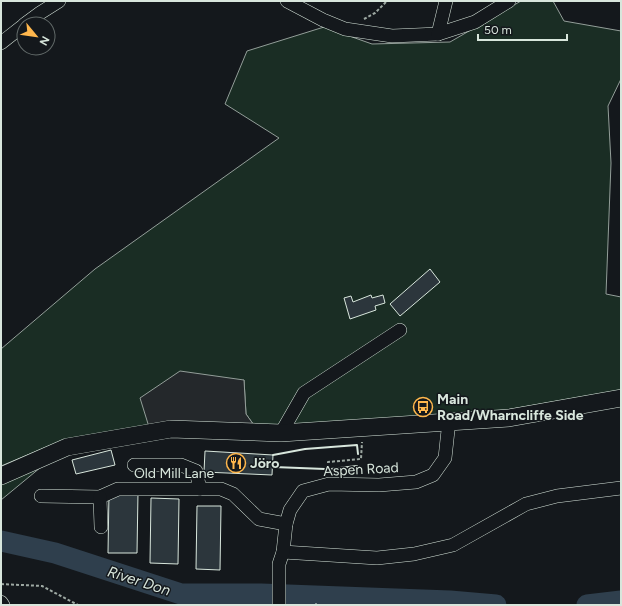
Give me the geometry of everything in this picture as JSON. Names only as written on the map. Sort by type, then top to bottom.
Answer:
[{"type":"main road","points":[[1,476],[67,447],[171,429],[281,432],[509,418],[621,398]]},
{"type":"street","points":[[36,16],[59,1]]},
{"type":"street","points":[[287,1],[323,20],[345,29],[392,36],[438,34],[475,22],[509,1]]},
{"type":"street","points":[[438,34],[446,1]]},
{"type":"street","points":[[1,43],[16,32]]},
{"type":"street","points":[[281,432],[304,392],[400,330]]},
{"type":"street","name":"Aspen Road","points":[[279,605],[279,564],[283,552],[286,524],[290,510],[303,491],[329,484],[379,485],[416,482],[433,475],[445,458],[448,421]]},
{"type":"street","points":[[134,465],[181,465],[196,471],[200,489]]},
{"type":"street","points":[[283,552],[377,558],[414,554],[454,545],[526,504],[557,496],[621,488]]},
{"type":"street","name":"Old Mill Lane","points":[[42,496],[100,497],[118,489],[221,489],[233,494],[259,519],[286,524]]},
{"type":"street","points":[[100,497],[101,527]]},
{"type":"path","points":[[345,29],[375,13],[387,1]]},
{"type":"path","points":[[328,462],[361,459],[362,427]]},
{"type":"path","points":[[1,584],[42,586],[78,605]]},
{"type":"green space","points":[[521,1],[553,1],[564,21],[621,31],[621,79],[608,106],[611,163],[606,294],[621,297],[621,390],[506,410],[256,428],[246,414],[244,380],[149,427],[61,441],[1,466],[1,349],[95,269],[279,138],[225,104],[247,51],[324,27],[372,44],[450,42]]},
{"type":"green space","points":[[52,458],[1,500],[1,484]]},
{"type":"shaded area","points":[[180,371],[244,380],[246,414],[256,428],[149,427],[140,398]]},
{"type":"building","points":[[430,269],[440,282],[400,316],[390,304]]},
{"type":"building","points":[[371,295],[372,298],[383,295],[385,303],[375,306],[376,310],[350,319],[344,298],[351,296],[353,302]]},
{"type":"building","points":[[111,450],[115,465],[76,474],[72,460]]},
{"type":"building","points":[[205,451],[273,455],[272,475],[204,472]]},
{"type":"building","points":[[109,492],[138,492],[137,553],[108,553]]},
{"type":"building","points":[[151,498],[179,499],[178,564],[150,563]]},
{"type":"building","points":[[197,506],[221,506],[220,570],[196,569]]},
{"type":"waterway","name":"River Don","points":[[1,541],[55,553],[181,594],[261,594],[450,601],[496,605]]},
{"type":"waterway","name":"River Don","points":[[587,605],[621,601]]},
{"type":"wall","points":[[273,455],[305,449],[357,445],[358,454]]},
{"type":"wall","points":[[331,469],[357,466]]},
{"type":"wall","points":[[274,467],[325,469]]},
{"type":"place","name":"Main Road/Wharncliffe Side","points":[[423,407]]},
{"type":"place","name":"Jöro","points":[[236,463]]}]
